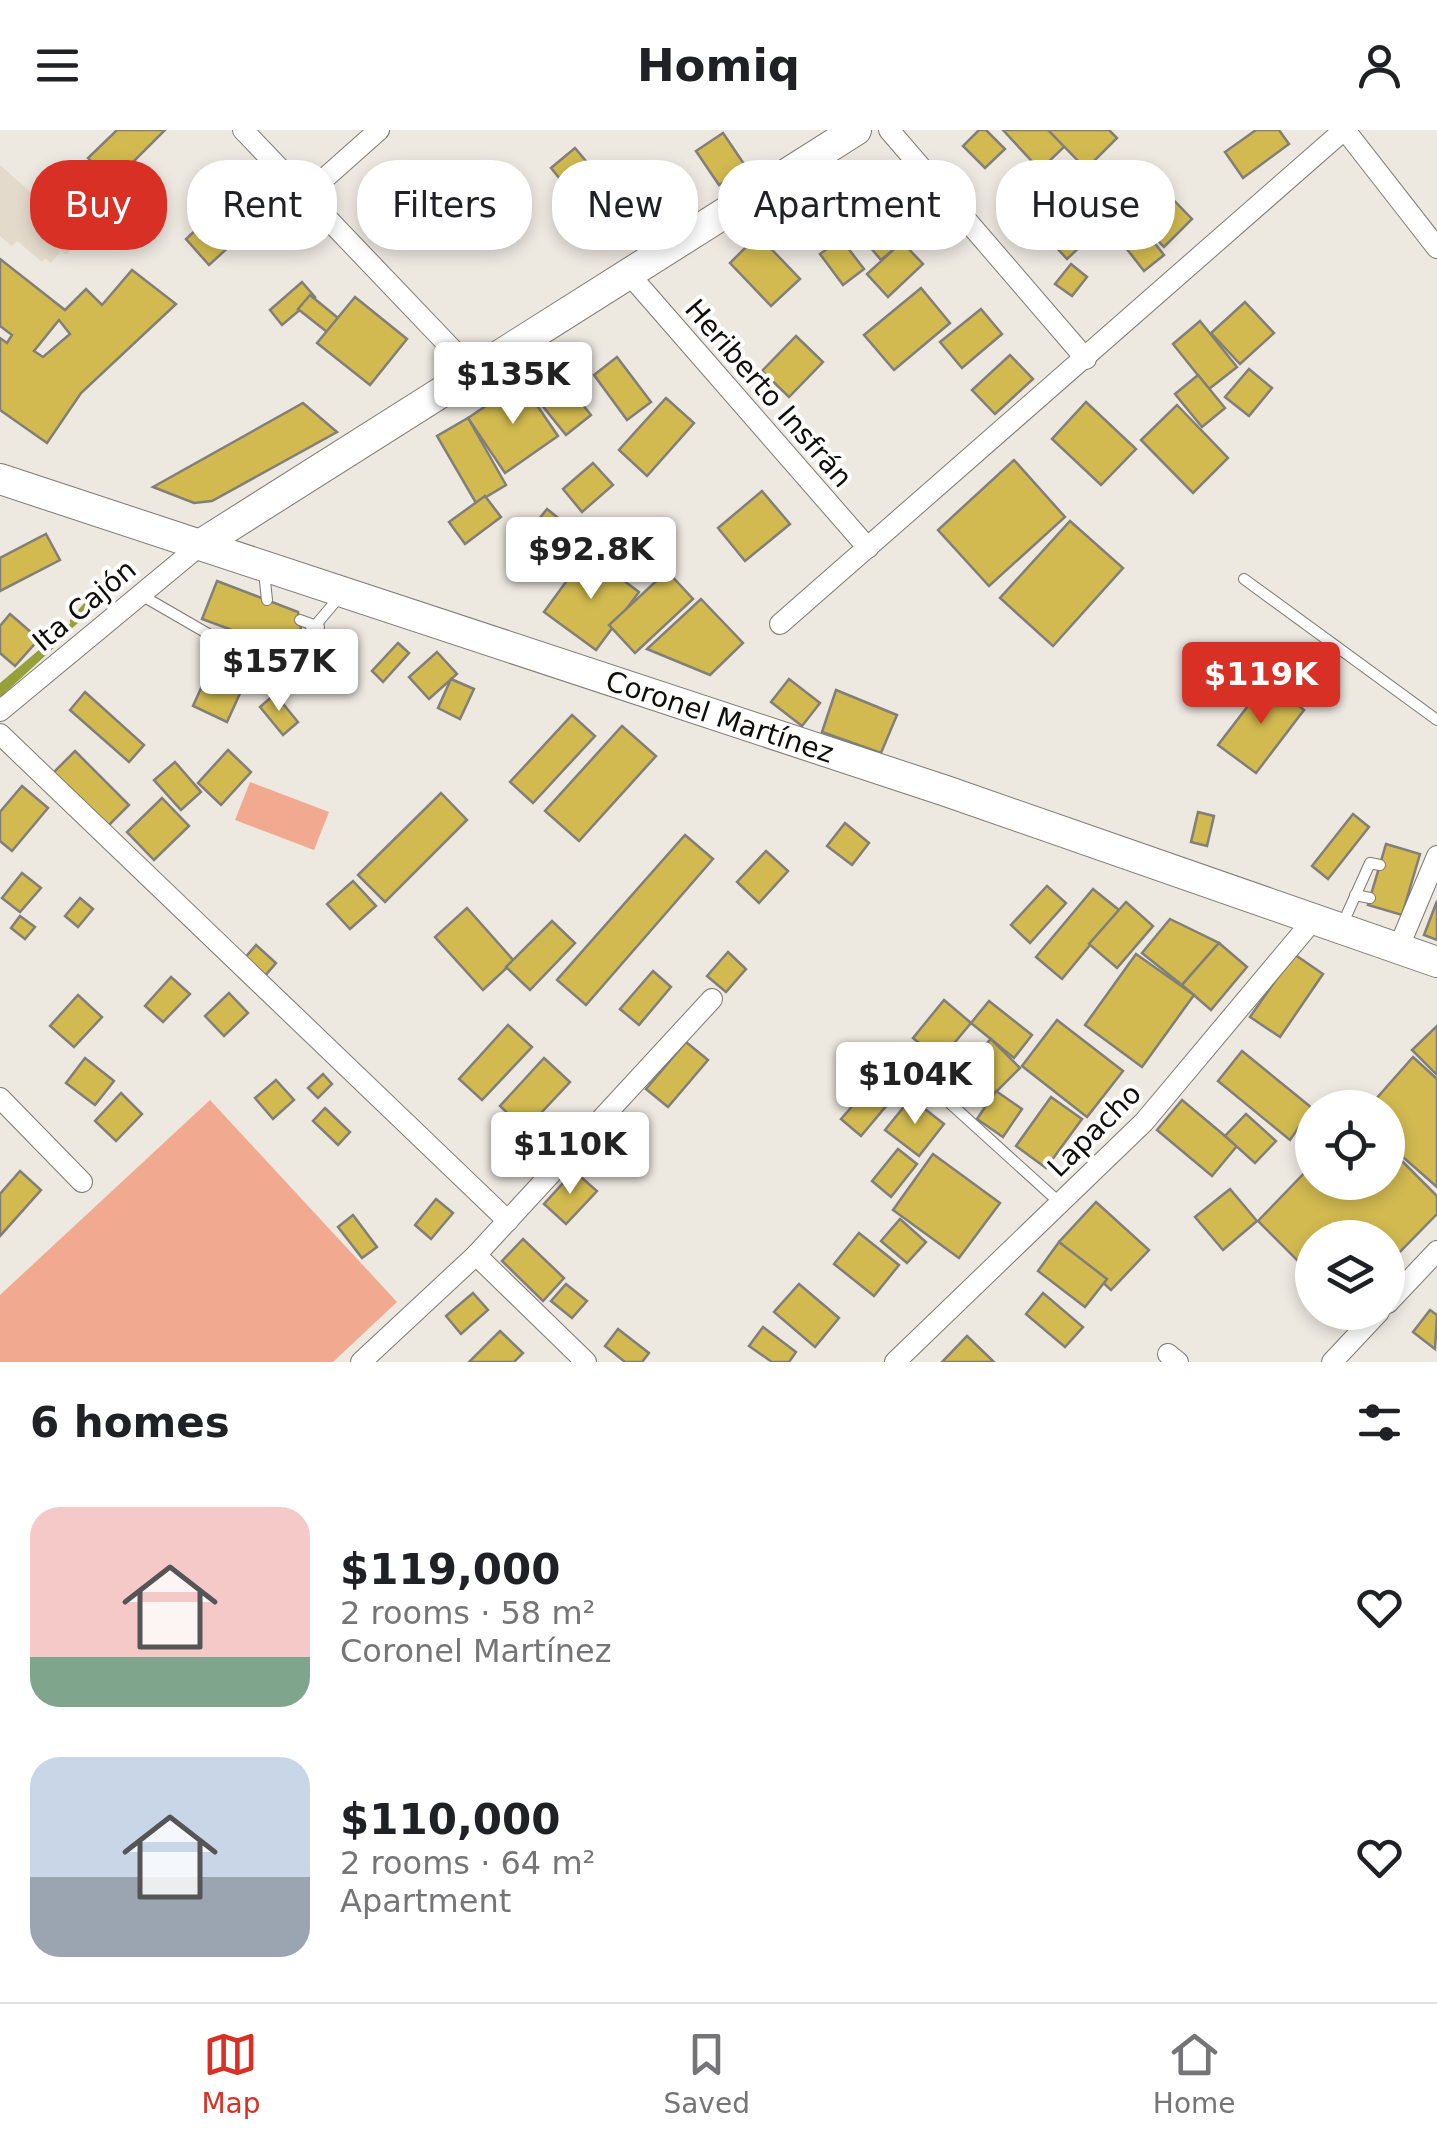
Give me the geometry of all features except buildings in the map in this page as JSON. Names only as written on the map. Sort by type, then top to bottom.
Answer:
[{"type":"main road","points":[[197,542],[856,130]]},
{"type":"main road","name":"Coronel Martínez","points":[[0,479],[264,563],[1437,962]]},
{"type":"street","points":[[243,130],[273,160]]},
{"type":"street","points":[[337,168],[379,130]]},
{"type":"street","points":[[890,130],[1086,359]]},
{"type":"street","points":[[780,624],[1345,130],[1437,248]]},
{"type":"street","points":[[337,225],[474,372]]},
{"type":"street","name":"Heriberto Insfrán","points":[[629,274],[868,548]]},
{"type":"street","name":"Ita Cajón","points":[[0,710],[140,595],[197,542]]},
{"type":"street","points":[[0,734],[508,1220]]},
{"type":"street","points":[[1398,949],[1420,878],[1437,856]]},
{"type":"street","name":"Lapacho","points":[[895,1362],[1144,1122],[1327,924]]},
{"type":"street","points":[[361,1362],[476,1255],[712,999]]},
{"type":"street","points":[[0,1098],[82,1182]]},
{"type":"street","points":[[1405,1286],[1437,1252]]},
{"type":"street","points":[[476,1255],[586,1362]]},
{"type":"street","points":[[1332,1362],[1362,1330]]},
{"type":"lane","points":[[264,563],[267,600]]},
{"type":"lane","points":[[1244,579],[1437,720]]},
{"type":"lane","points":[[303,640],[319,627],[344,590]]},
{"type":"lane","points":[[140,595],[244,654],[264,654]]},
{"type":"lane","points":[[300,620],[319,627]]},
{"type":"lane","points":[[1327,924],[1355,895],[1370,863],[1380,865]]},
{"type":"lane","points":[[1355,895],[1370,898]]},
{"type":"lane","points":[[908,1066],[1060,1203]]},
{"type":"shaded area","points":[[0,165],[30,192],[30,250],[70,250],[66,255],[61,251],[51,263],[45,258],[42,262],[17,241],[12,246],[0,236]]},
{"type":"shaded area","points":[[129,563],[134,566],[111,584],[99,605],[0,690],[0,683],[92,605],[106,580]]},
{"type":"shaded area","points":[[250,782],[329,812],[314,850],[235,820]]},
{"type":"shaded area","points":[[210,1100],[397,1302],[333,1362],[0,1362],[0,1295]]},
{"type":"waterway","points":[[74,621],[104,586]]},
{"type":"waterway","points":[[0,692],[65,632]]}]
